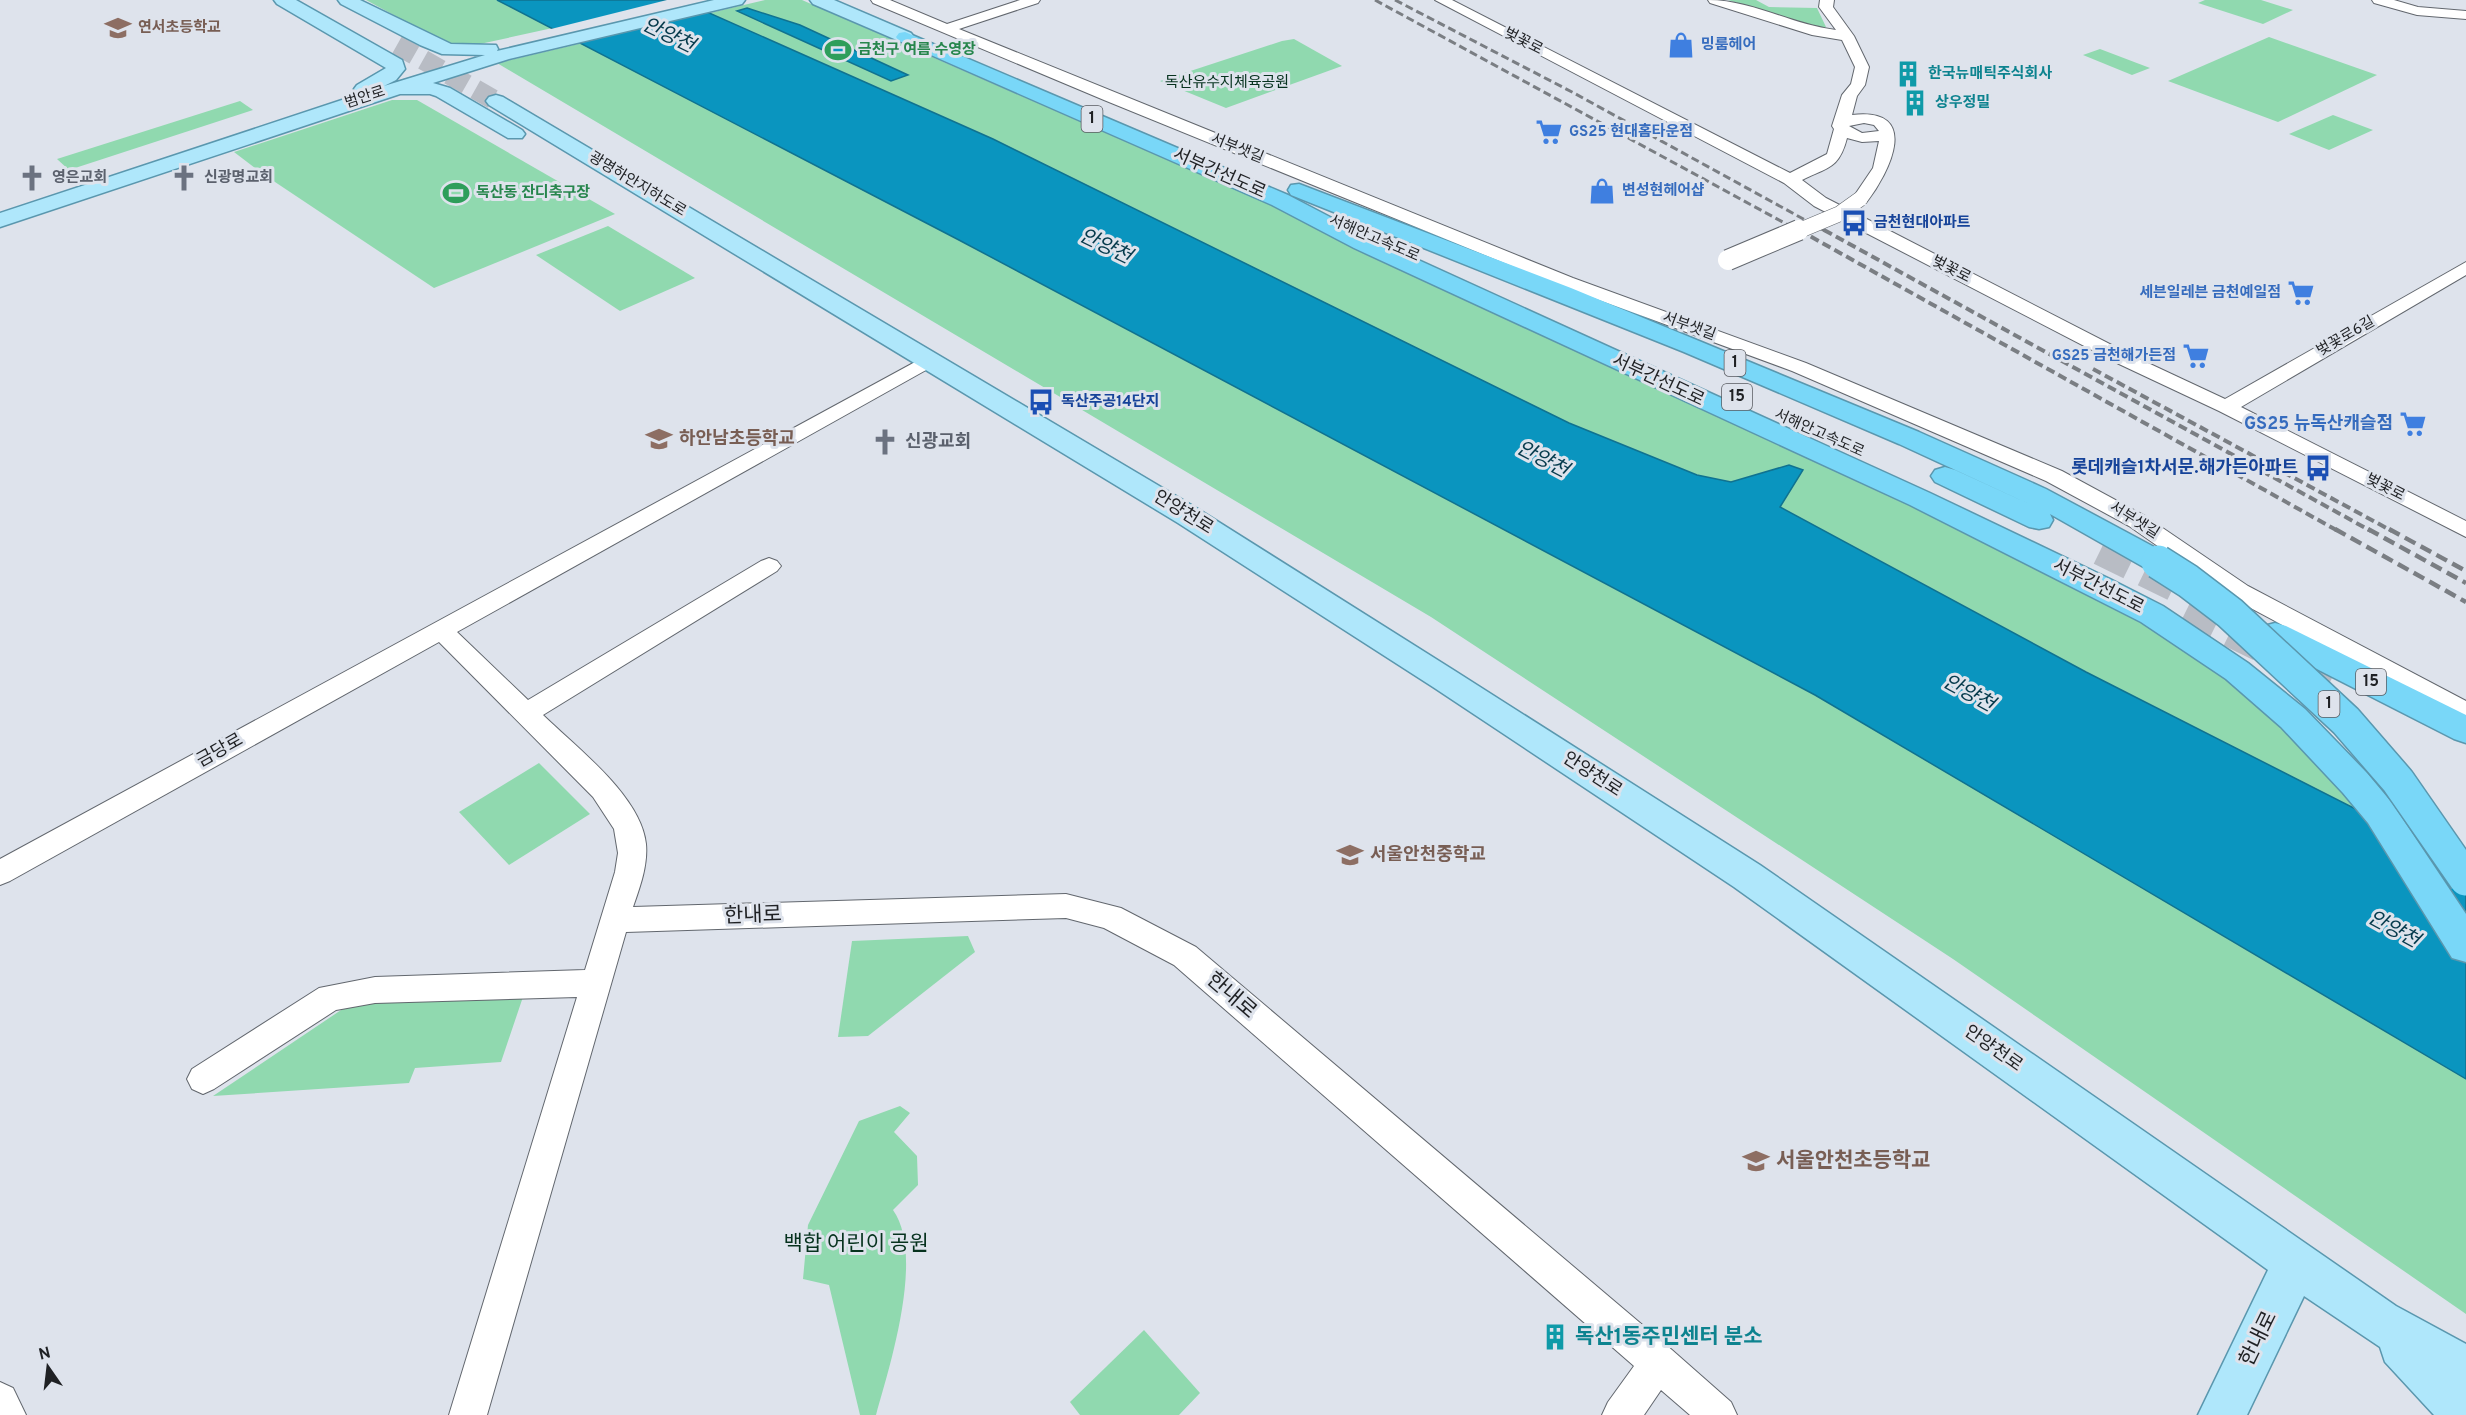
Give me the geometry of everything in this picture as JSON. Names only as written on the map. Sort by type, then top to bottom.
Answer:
[{"type":"highway","name":"서부간선도로","points":[[925,30],[1290,196],[1362,243],[1909,494],[2152,614],[2237,671],[2293,718],[2355,783],[2380,813],[2466,946]]},
{"type":"highway","name":"서부간선도로","points":[[905,37],[1290,196],[1397,227],[1750,369],[1999,476],[2074,513],[2184,577],[2245,626],[2341,715],[2387,768],[2427,820],[2466,879]]},
{"type":"highway","name":"서해안고속도로","points":[[1290,196],[1386,232],[1833,425],[2101,549]]},
{"type":"highway","name":"서해안고속도로","points":[[1290,196],[1376,239],[1922,480],[2187,609]]},
{"type":"highway","name":"15","points":[[2275,634],[2466,730]]},
{"type":"highway","name":"15","points":[[2331,680],[2466,750]]},
{"type":"main road","points":[[284,0],[389,50],[408,53],[426,41]]},
{"type":"main road","points":[[317,0],[410,63],[468,77],[500,89],[473,97],[468,107]]},
{"type":"main road","points":[[347,0],[426,41],[449,50],[500,52]]},
{"type":"main road","points":[[622,19],[680,0]]},
{"type":"main road","name":"범안로","points":[[0,220],[388,90],[468,77],[500,52],[622,19],[707,0]]},
{"type":"main road","name":"범안로","points":[[500,52],[736,0]]},
{"type":"main road","name":"1","points":[[819,0],[905,37]]},
{"type":"main road","name":"1","points":[[854,0],[925,30]]},
{"type":"main road","points":[[426,41],[439,57],[468,77],[664,178]]},
{"type":"main road","points":[[359,92],[394,72],[395,64],[389,50]]},
{"type":"main road","points":[[468,77],[468,107]]},
{"type":"main road","name":"범안로","points":[[0,209],[359,92],[468,77]]},
{"type":"main road","name":"광명하안지하도로","points":[[468,77],[777,269]]},
{"type":"main road","points":[[388,90],[432,88],[443,92],[670,224],[777,269]]},
{"type":"main road","points":[[683,189],[728,217],[777,269]]},
{"type":"main road","name":"안양천로","points":[[777,269],[1198,522],[1737,869],[2380,1322],[2466,1370]]},
{"type":"main road","name":"한내로","points":[[2222,1415],[2296,1262]]},
{"type":"main road","name":"안양천로","points":[[2380,1322],[2466,1414]]},
{"type":"street","name":"서부샛길","points":[[878,0],[1131,106],[1556,278],[1799,367],[2054,476],[2137,521],[2240,592],[2466,713]]},
{"type":"street","points":[[949,28],[1033,0]]},
{"type":"street","name":"벚꽃로","points":[[1442,0],[1790,179],[1820,202],[2126,360],[2226,407],[2466,530]]},
{"type":"street","points":[[1715,0],[1817,32],[1847,36]]},
{"type":"street","points":[[1790,179],[1831,160],[1836,154],[1850,95],[1858,85],[1862,67],[1847,36],[1826,8],[1827,0]]},
{"type":"street","points":[[2379,0],[2417,11],[2466,15]]},
{"type":"street","points":[[1850,95],[1871,120]]},
{"type":"street","points":[[1728,260],[1839,214],[1860,199],[1874,181],[1884,126],[1871,120],[1853,118],[1841,131]]},
{"type":"street","points":[[1841,131],[1855,138],[1880,139]]},
{"type":"street","name":"벚꽃로6길","points":[[2226,407],[2466,267]]},
{"type":"street","name":"금당로","points":[[0,873],[928,361]]},
{"type":"street","points":[[527,713],[769,566]]},
{"type":"street","points":[[441,630],[603,790],[621,815],[632,843],[631,862],[615,920],[468,1415]]},
{"type":"street","name":"한내로","points":[[615,920],[1066,906],[1112,917],[1185,956],[1718,1415]]},
{"type":"street","points":[[203,1079],[330,998],[346,994],[375,990],[595,983]]},
{"type":"street","points":[[1621,1415],[1659,1363]]},
{"type":"street","points":[[0,1401],[7,1415]]},
{"type":"green space","points":[[366,0],[681,0],[466,47],[451,46]]},
{"type":"green space","points":[[765,0],[802,0],[1296,216],[1945,520],[2159,627],[2277,717],[2341,789],[2390,859],[2466,977],[2466,1314],[1953,959],[1431,617],[497,63]]},
{"type":"green space","points":[[1728,0],[1756,0],[1769,7],[1817,8],[1826,27],[1822,29]]},
{"type":"green space","points":[[2205,0],[2261,0],[2293,10],[2263,24],[2198,3]]},
{"type":"green space","points":[[2269,37],[2377,75],[2278,122],[2168,81]]},
{"type":"green space","name":"독산유수지체육공원","points":[[1294,39],[1342,66],[1226,108],[1160,81],[1282,41]]},
{"type":"green space","points":[[2100,49],[2150,68],[2132,75],[2083,55]]},
{"type":"green space","points":[[392,100],[417,100],[615,214],[434,288],[263,174],[234,152]]},
{"type":"green space","points":[[240,101],[253,110],[69,170],[57,159]]},
{"type":"green space","points":[[2333,115],[2373,130],[2329,150],[2289,134]]},
{"type":"green space","points":[[608,226],[695,278],[620,311],[536,255]]},
{"type":"green space","points":[[539,763],[590,814],[509,865],[459,812]]},
{"type":"green space","points":[[968,936],[975,952],[868,1036],[838,1037],[852,941]]},
{"type":"green space","points":[[526,988],[501,1062],[415,1068],[409,1083],[213,1096],[359,998]]},
{"type":"green space","name":"백합 어린이 공원","points":[[900,1106],[910,1113],[894,1132],[917,1156],[918,1185],[893,1210],[902,1230],[906,1254],[902,1311],[876,1415],[860,1415],[829,1285],[803,1279],[808,1225],[859,1121]]},
{"type":"green space","points":[[1144,1330],[1200,1393],[1179,1415],[1080,1415],[1070,1402]]},
{"type":"water","name":"안양천","points":[[497,0],[680,0],[993,139],[1569,423],[1697,475],[1731,482],[1789,465],[1803,470],[1780,507],[2086,672],[2466,865],[2466,1079],[1815,695],[957,239]]},
{"type":"water","name":"금천구 여름 수영장","points":[[747,8],[800,25],[908,75],[891,81],[737,11]]},
{"type":"pier","points":[[667,0],[687,0],[713,11],[575,44],[547,30]]},
{"type":"tunnel","points":[[397,45],[496,101]]},
{"type":"tunnel","points":[[2101,549],[2185,590]]},
{"type":"tunnel","points":[[2187,609],[2331,680]]},
{"type":"railway","points":[[1375,0],[1801,232]]},
{"type":"railway","points":[[1395,0],[1572,92],[1827,232]]},
{"type":"railway","points":[[1799,230],[2338,531]]},
{"type":"railway","points":[[1824,230],[2371,531]]},
{"type":"railway","points":[[2093,369],[2392,531]]},
{"type":"railway","points":[[2335,529],[2466,602]]},
{"type":"railway","points":[[2368,529],[2466,583]]},
{"type":"railway","points":[[2389,529],[2466,571]]},
{"type":"place","name":"연서초등학교","points":[[118,28]]},
{"type":"place","name":"밍룸헤어","points":[[1681,45]]},
{"type":"place","name":"금천구 여름 수영장","points":[[838,50]]},
{"type":"place","name":"한국뉴매틱주식회사","points":[[1908,74]]},
{"type":"place","name":"상우정밀","points":[[1915,103]]},
{"type":"place","name":"GS25 현대홈타운점","points":[[1549,132]]},
{"type":"place","name":"영은교회","points":[[32,178]]},
{"type":"place","name":"신광명교회","points":[[184,178]]},
{"type":"place","name":"변성현헤어샵","points":[[1602,191]]},
{"type":"place","name":"독산동 잔디축구장","points":[[456,193]]},
{"type":"place","name":"금천현대아파트","points":[[1854,223]]},
{"type":"place","name":"세븐일레븐 금천예일점","points":[[2301,293]]},
{"type":"place","name":"GS25 금천해가든점","points":[[2196,356]]},
{"type":"place","name":"독산주공14단지","points":[[1041,402]]},
{"type":"place","name":"GS25 뉴독산캐슬점","points":[[2413,424]]},
{"type":"place","name":"하안남초등학교","points":[[659,439]]},
{"type":"place","name":"신광교회","points":[[885,442]]},
{"type":"place","name":"롯데캐슬1차서문.해가든아파트","points":[[2318,468]]},
{"type":"place","name":"서울안천중학교","points":[[1350,855]]},
{"type":"place","name":"서울안천초등학교","points":[[1756,1161]]},
{"type":"place","name":"독산1동주민센터 분소","points":[[1555,1337]]}]
